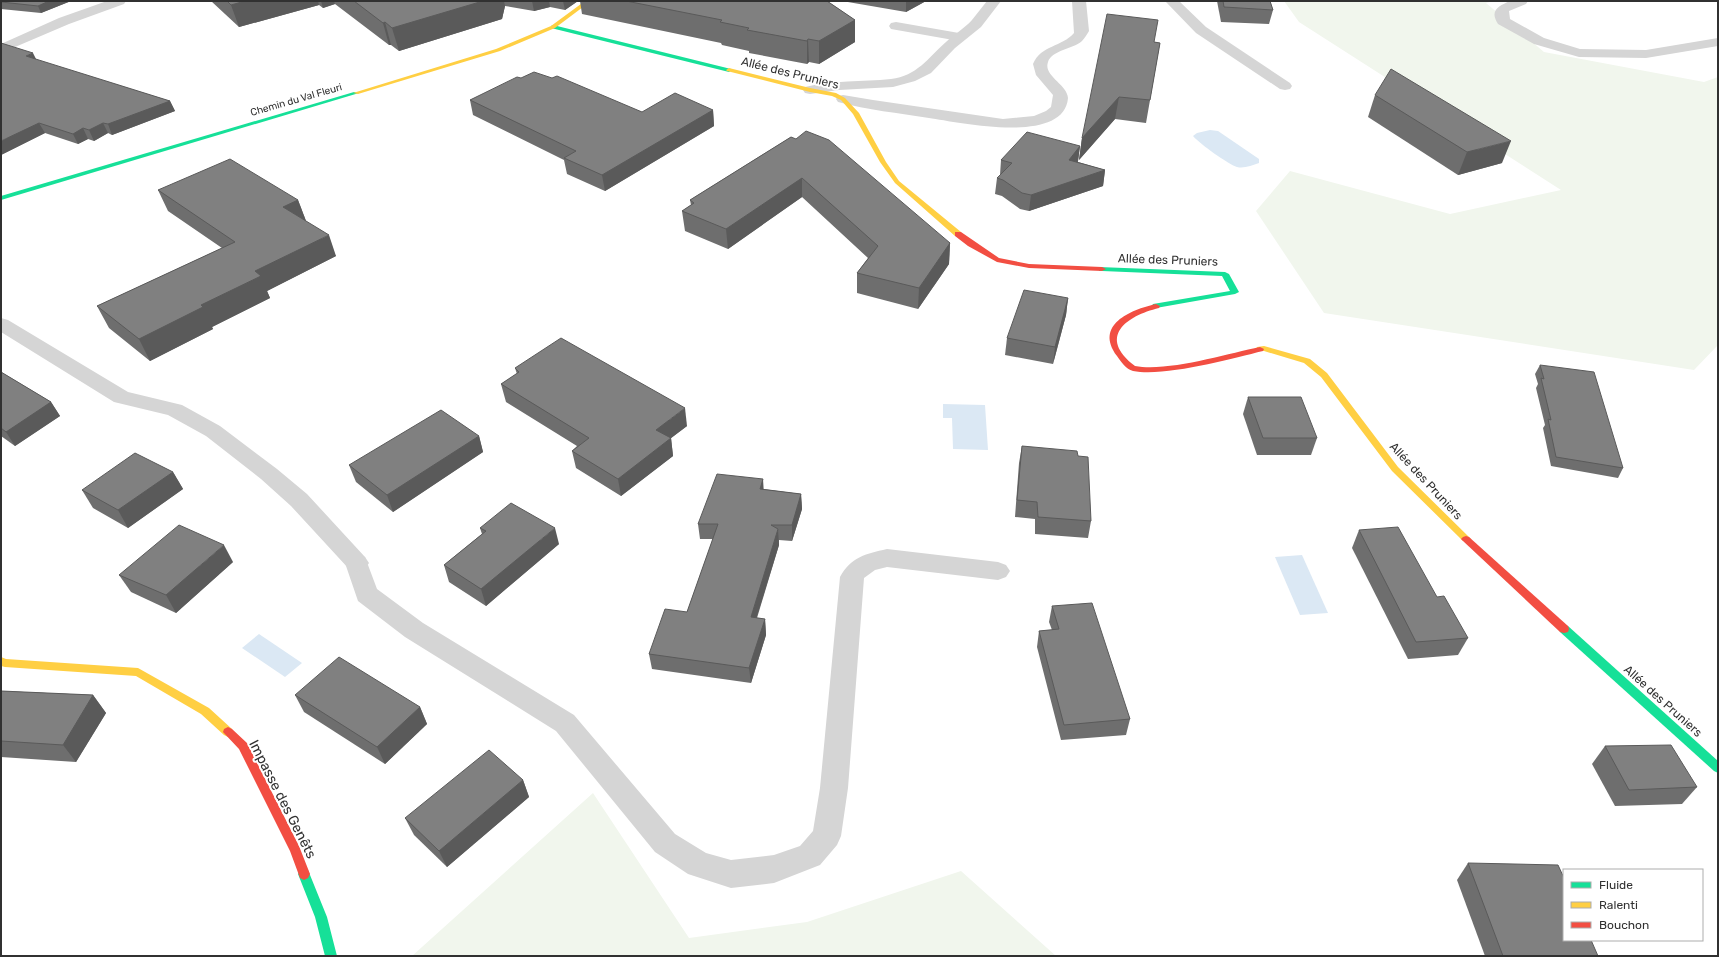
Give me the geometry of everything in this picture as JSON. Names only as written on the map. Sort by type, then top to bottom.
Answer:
[{"type":"street","points":[[1,49],[64,21],[119,1]]},
{"type":"street","name":"Chemin du Val Fleuri","points":[[1,198],[449,66],[498,50],[553,27],[588,1]]},
{"type":"street","points":[[810,90],[839,86],[893,83],[910,78],[926,70],[950,45],[976,24],[994,1]]},
{"type":"street","points":[[844,99],[873,105],[1003,124],[1022,123],[1052,114],[1059,109],[1061,100],[1060,92],[1040,70],[1040,64],[1044,57],[1051,52],[1077,38],[1082,30],[1079,1]]},
{"type":"street","points":[[1172,1],[1201,30],[1285,86]]},
{"type":"street","points":[[1521,1],[1502,9],[1503,21],[1539,41],[1579,53],[1646,54],[1718,42]]},
{"type":"street","points":[[896,26],[959,37]]},
{"type":"street","name":"Allée des Pruniers","points":[[553,27],[810,90],[834,94],[844,99],[856,113],[883,162],[897,182],[938,218],[971,244],[997,260],[1029,266],[1225,274],[1235,292],[1147,307],[1128,316],[1117,325],[1113,337],[1117,352],[1133,368],[1152,370],[1216,359],[1264,348],[1307,361],[1324,375],[1395,469],[1462,536],[1718,768]]},
{"type":"street","points":[[1,324],[122,397],[175,410],[213,431],[269,474],[299,500],[357,563],[367,594],[414,630],[564,723],[665,843],[698,864],[732,874],[774,869],[810,856],[827,836],[834,788],[852,577],[857,568],[874,560],[887,558],[998,571]]},
{"type":"street","name":"Impasse des Genêts","points":[[1,661],[5,663],[138,672],[205,711],[244,746],[295,850],[321,917],[331,956]]},
{"type":"shaded area","points":[[1284,1],[1494,1],[1486,3],[1544,52],[1704,82],[1718,77],[1718,345],[1694,370],[1324,313],[1256,211],[1290,171],[1450,214],[1561,190],[1299,22]]},
{"type":"shaded area","points":[[1210,130],[1218,131],[1259,159],[1259,163],[1245,167],[1237,167],[1214,153],[1193,136],[1197,133]]},
{"type":"shaded area","points":[[943,404],[985,405],[988,450],[953,449],[952,418],[943,418]]},
{"type":"shaded area","points":[[1302,555],[1328,613],[1300,615],[1275,557]]},
{"type":"shaded area","points":[[259,634],[302,663],[285,677],[242,648]]},
{"type":"shaded area","points":[[593,793],[689,938],[807,922],[961,871],[1056,956],[412,956]]},
{"type":"building","points":[[1,1],[49,1],[38,6]]},
{"type":"building","points":[[227,1],[245,1],[231,5]]},
{"type":"building","points":[[354,1],[483,1],[392,28]]},
{"type":"building","points":[[626,1],[827,1],[855,20],[819,41],[808,39],[807,41],[747,30],[749,28],[720,22],[722,20]]},
{"type":"building","points":[[1223,1],[1270,1],[1273,10],[1224,7]]},
{"type":"building","points":[[1107,14],[1158,20],[1154,42],[1160,43],[1150,100],[1119,97],[1082,138]]},
{"type":"building","points":[[1,43],[33,53],[26,56],[170,101],[108,124],[103,123],[89,130],[83,128],[73,134],[39,123],[1,141]]},
{"type":"building","points":[[1391,69],[1511,141],[1467,152],[1375,95]]},
{"type":"building","points":[[534,72],[552,78],[557,76],[642,112],[675,93],[713,110],[602,175],[564,158],[576,151],[470,100],[517,77],[521,78]]},
{"type":"building","points":[[806,131],[829,140],[950,243],[919,288],[857,273],[878,246],[802,178],[726,229],[682,211],[694,203],[690,200],[791,137],[796,139]]},
{"type":"building","points":[[1027,132],[1080,146],[1069,160],[1105,170],[1031,195],[1022,193],[1003,180],[997,178],[1012,163],[1001,160]]},
{"type":"building","points":[[230,159],[298,200],[283,207],[329,235],[255,271],[261,276],[201,305],[203,307],[139,339],[97,306],[235,242],[158,190]]},
{"type":"building","points":[[1024,290],[1068,298],[1055,347],[1007,338]]},
{"type":"building","points":[[561,338],[685,408],[656,430],[671,438],[618,479],[572,451],[589,438],[501,384],[519,372],[515,368]]},
{"type":"building","points":[[1540,365],[1594,372],[1623,468],[1556,457],[1548,419],[1551,420],[1541,378],[1544,379]]},
{"type":"building","points":[[1,372],[51,402],[6,432],[1,428]]},
{"type":"building","points":[[1248,397],[1301,397],[1317,438],[1263,438]]},
{"type":"building","points":[[441,410],[479,436],[387,495],[349,465]]},
{"type":"building","points":[[1022,446],[1077,451],[1078,456],[1088,457],[1091,521],[1038,517],[1037,502],[1017,500]]},
{"type":"building","points":[[135,453],[173,472],[118,510],[82,490]]},
{"type":"building","points":[[717,474],[763,479],[760,489],[801,494],[792,525],[771,525],[778,529],[751,617],[765,619],[749,668],[649,654],[665,609],[687,612],[718,524],[698,524]]},
{"type":"building","points":[[511,503],[555,528],[481,589],[444,565],[486,531],[480,528]]},
{"type":"building","points":[[179,525],[224,545],[166,595],[119,575]]},
{"type":"building","points":[[1398,527],[1437,597],[1444,596],[1468,638],[1416,642],[1359,530]]},
{"type":"building","points":[[1092,603],[1130,719],[1064,725],[1039,631],[1059,629],[1052,606]]},
{"type":"building","points":[[339,657],[420,707],[377,747],[295,695]]},
{"type":"building","points":[[1,691],[93,695],[63,745],[1,741]]},
{"type":"building","points":[[1671,745],[1697,787],[1629,790],[1605,746]]},
{"type":"building","points":[[489,750],[523,780],[439,851],[405,818]]},
{"type":"building","points":[[1468,863],[1558,865],[1563,876],[1563,941],[1591,941],[1598,956],[1503,956]]},
{"type":"traffic: fast","points":[[553,27],[729,70]]},
{"type":"traffic: fast","points":[[1,198],[356,93]]},
{"type":"traffic: fast","points":[[1102,269],[1225,274],[1235,292],[1156,306]]},
{"type":"traffic: fast","points":[[1564,629],[1718,768]]},
{"type":"traffic: fast","points":[[304,874],[321,917],[331,956]]},
{"type":"traffic: slow","points":[[356,93],[498,50],[553,27],[588,1]]},
{"type":"traffic: slow","points":[[729,70],[810,90],[834,94],[843,99],[856,113],[883,162],[897,182],[958,234]]},
{"type":"traffic: slow","points":[[1260,349],[1264,348],[1307,361],[1324,375],[1395,469],[1466,539]]},
{"type":"traffic: slow","points":[[1,661],[5,663],[138,672],[205,711],[228,732]]},
{"type":"traffic: jam","points":[[958,234],[997,260],[1029,266],[1102,269]]},
{"type":"traffic: jam","points":[[1156,306],[1146,308],[1127,317],[1115,330],[1113,339],[1115,348],[1133,368],[1143,370],[1175,367],[1260,349]]},
{"type":"traffic: jam","points":[[1466,539],[1564,629]]},
{"type":"traffic: jam","points":[[228,732],[243,746],[295,850],[304,874]]}]
